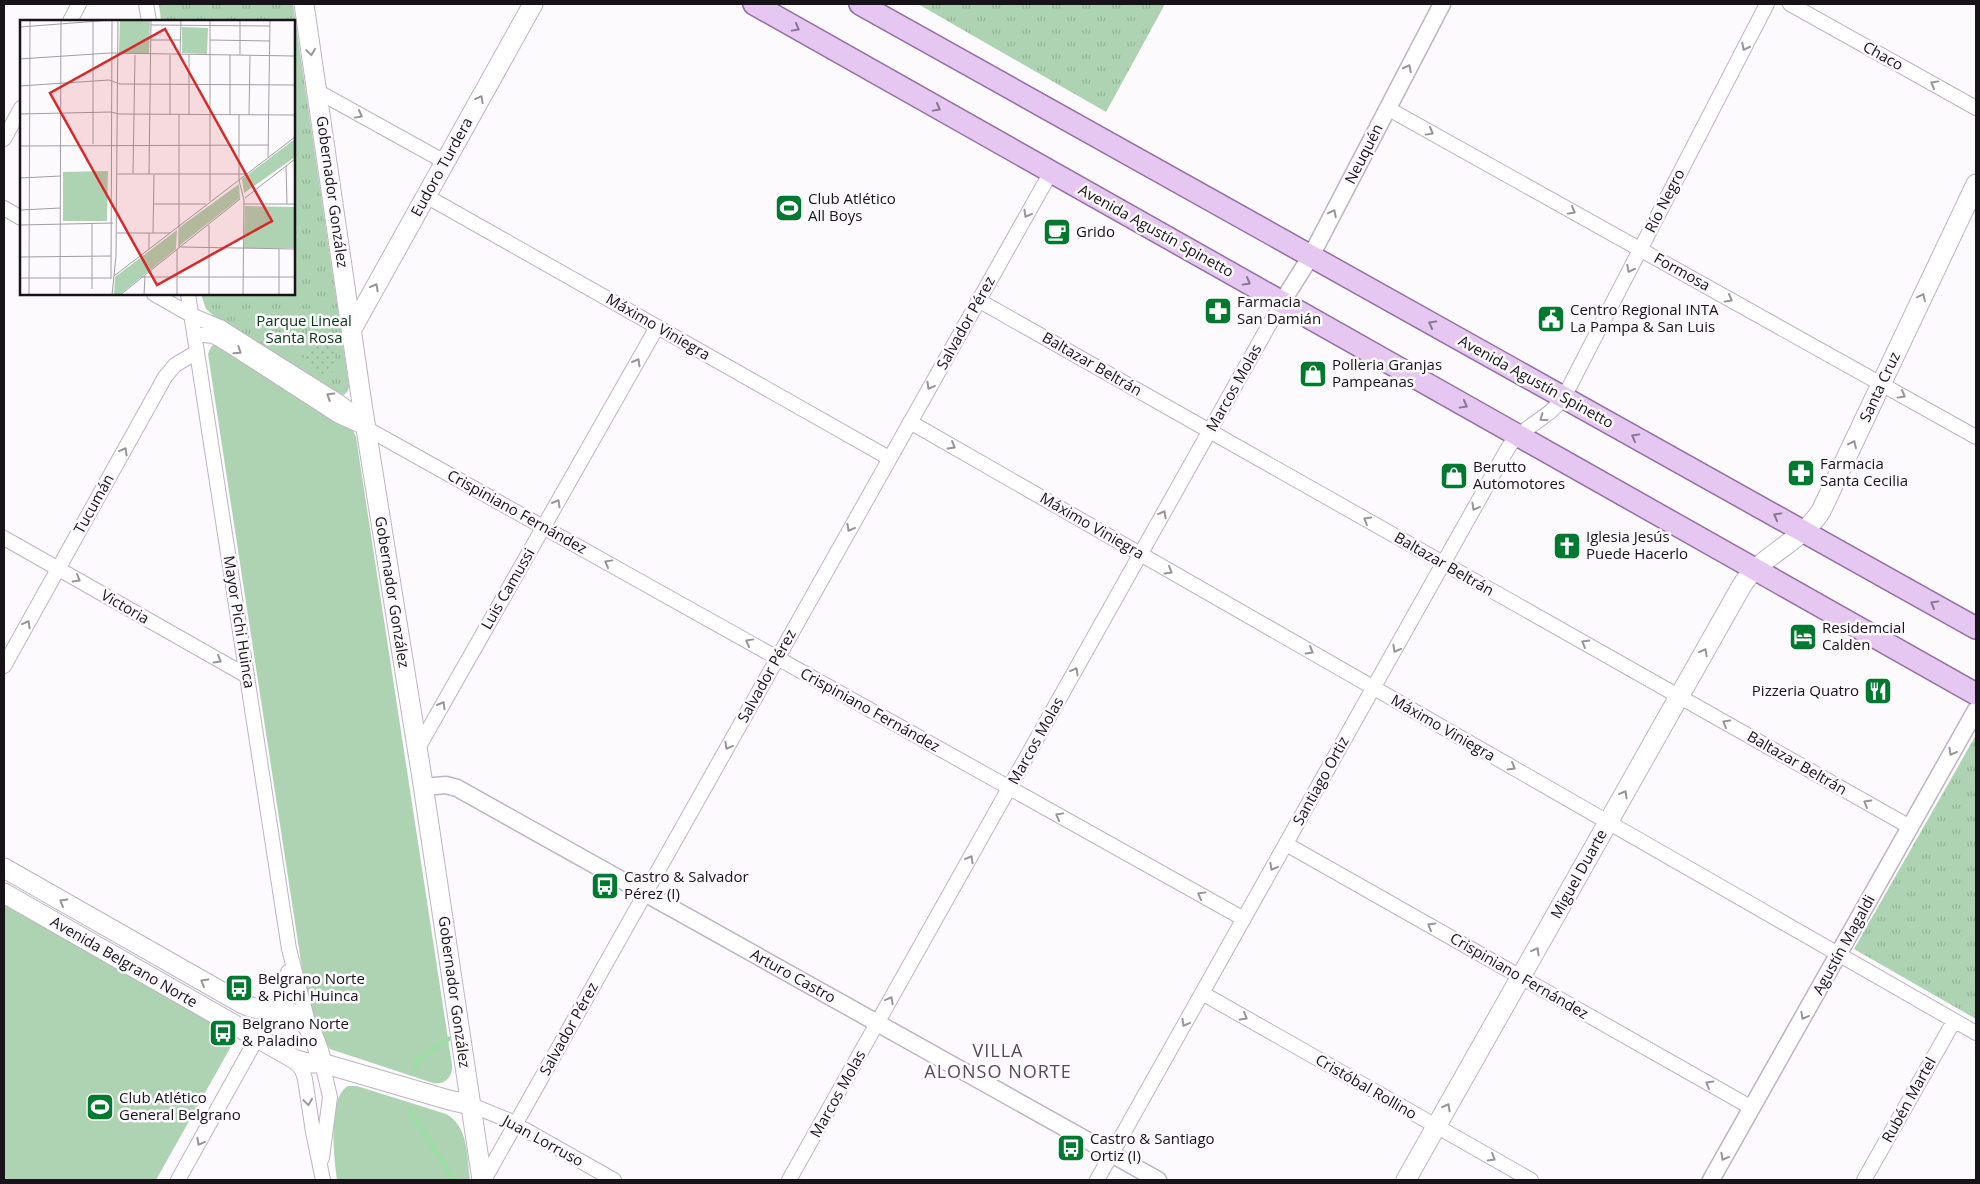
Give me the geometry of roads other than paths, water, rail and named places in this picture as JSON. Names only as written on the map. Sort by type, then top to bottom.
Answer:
[{"type":"main road","name":"Gobernador González","points":[[304,4],[366,428],[418,748],[483,1180]]},
{"type":"main road","name":"Eudoro Turdera","points":[[352,329],[533,4]]},
{"type":"main road","name":"Avenida Agustín Spinetto","points":[[754,4],[1976,694]]},
{"type":"main road","name":"Avenida Agustín Spinetto","points":[[860,4],[1976,628]]},
{"type":"main road","name":"Santa Cruz","points":[[1755,569],[1803,531],[1821,511],[1976,184]]},
{"type":"main road","name":"Miguel Duarte","points":[[1406,1180],[1741,587],[1755,569]]},
{"type":"main road","name":"Avenida Belgrano Norte","points":[[4,868],[243,1004],[253,1008],[284,1011],[298,1016],[305,1021],[311,1031]]},
{"type":"main road","name":"Avenida Belgrano Norte","points":[[4,893],[292,1058],[308,1063],[322,1062],[471,1105]]},
{"type":"main road","points":[[257,1038],[253,1031],[253,1020],[258,1013],[269,1010]]},
{"type":"main road","name":"Mayor Pichi Huinca","points":[[311,1031],[322,1062]]},
{"type":"street","points":[[71,20],[79,4]]},
{"type":"street","points":[[146,4],[149,20]]},
{"type":"street","name":"Neuquén","points":[[1282,302],[1311,256],[1442,4]]},
{"type":"street","name":"Río Negro","points":[[1564,398],[1767,4]]},
{"type":"street","name":"Chaco","points":[[1790,4],[1976,108]]},
{"type":"street","points":[[317,91],[445,162]]},
{"type":"street","name":"Formosa","points":[[1387,108],[1976,437]]},
{"type":"street","points":[[4,139],[20,110]]},
{"type":"street","name":"Salvador Pérez","points":[[483,1180],[1051,172]]},
{"type":"street","name":"Máximo Viniegra","points":[[426,196],[890,458]]},
{"type":"street","points":[[4,208],[20,217]]},
{"type":"street","name":"Crispiniano Fernández","points":[[156,295],[191,315],[220,327],[339,402],[353,413],[366,428]]},
{"type":"street","name":"Mayor Pichi Huinca","points":[[188,295],[290,949],[304,1010],[311,1031]]},
{"type":"street","name":"Baltazar Beltrán","points":[[978,300],[1910,828]]},
{"type":"street","name":"Marcos Molas","points":[[789,1180],[1282,302]]},
{"type":"street","name":"Luis Camussi","points":[[418,748],[657,327]]},
{"type":"street","name":"Crispiniano Fernández","points":[[194,334],[216,337],[339,416],[366,428],[1244,919]]},
{"type":"street","name":"Tucumán","points":[[4,666],[168,372],[197,352]]},
{"type":"street","name":"Santiago Ortiz","points":[[1097,1180],[1508,448],[1518,436],[1546,417],[1564,398]]},
{"type":"street","name":"Máximo Viniegra","points":[[910,422],[1976,1033]]},
{"type":"street","name":"Victoria","points":[[4,538],[247,676]]},
{"type":"street","name":"Agustín Magaldi","points":[[1711,1180],[1976,710]]},
{"type":"street","name":"Arturo Castro","points":[[424,787],[446,785],[457,788],[1158,1180]]},
{"type":"street","name":"Crispiniano Fernández","points":[[1286,844],[1752,1108]]},
{"type":"street","name":"Mayor Pichi Huinca","points":[[269,1010],[282,1006],[289,997],[290,949]]},
{"type":"street","name":"Cristóbal Rollino","points":[[1202,993],[1531,1180]]},
{"type":"street","name":"Rubén Martel","points":[[1864,1180],[1954,1021]]},
{"type":"street","points":[[178,1180],[257,1038]]},
{"type":"street","name":"Mayor Pichi Huinca","points":[[292,1058],[304,1076],[313,1132],[324,1180]]},
{"type":"street","name":"Mayor Pichi Huinca","points":[[321,1166],[330,1097],[322,1062]]},
{"type":"street","name":"Juan Lorruso","points":[[471,1105],[494,1113],[515,1124],[614,1180]]},
{"type":"waterway","points":[[415,1068],[419,1059],[448,1039]]},
{"type":"waterway","points":[[410,1111],[454,1180]]},
{"type":"place","name":"Club Atlético All Boys","points":[[789,208]]},
{"type":"place","name":"Grido","points":[[1057,232]]},
{"type":"place","name":"Farmacia San Damián","points":[[1218,311]]},
{"type":"place","name":"Centro Regional INTA La Pampa & San Luis","points":[[1551,319]]},
{"type":"place","name":"Polleria Granjas Pampeanas","points":[[1313,374]]},
{"type":"place","name":"Farmacia Santa Cecilia","points":[[1801,473]]},
{"type":"place","name":"Berutto Automotores","points":[[1454,476]]},
{"type":"place","name":"Iglesia Jesús Puede Hacerlo","points":[[1567,546]]},
{"type":"place","name":"Residemcial Calden","points":[[1803,637]]},
{"type":"place","name":"Pizzeria Quatro","points":[[1878,691]]},
{"type":"place","name":"Castro & Salvador Pérez (I)","points":[[605,886]]},
{"type":"place","name":"Belgrano Norte & Pichi Huinca","points":[[239,988]]},
{"type":"place","name":"Belgrano Norte & Paladino","points":[[223,1033]]},
{"type":"place","name":"Club Atlético General Belgrano","points":[[100,1107]]},
{"type":"place","name":"Castro & Santiago Ortiz (I)","points":[[1071,1148]]},
{"type":"district","name":"VILLA ALONSO NORTE","points":[[998,1061]]},
{"type":"park label","name":"Parque Lineal Santa Rosa","points":[[304,330]]}]
